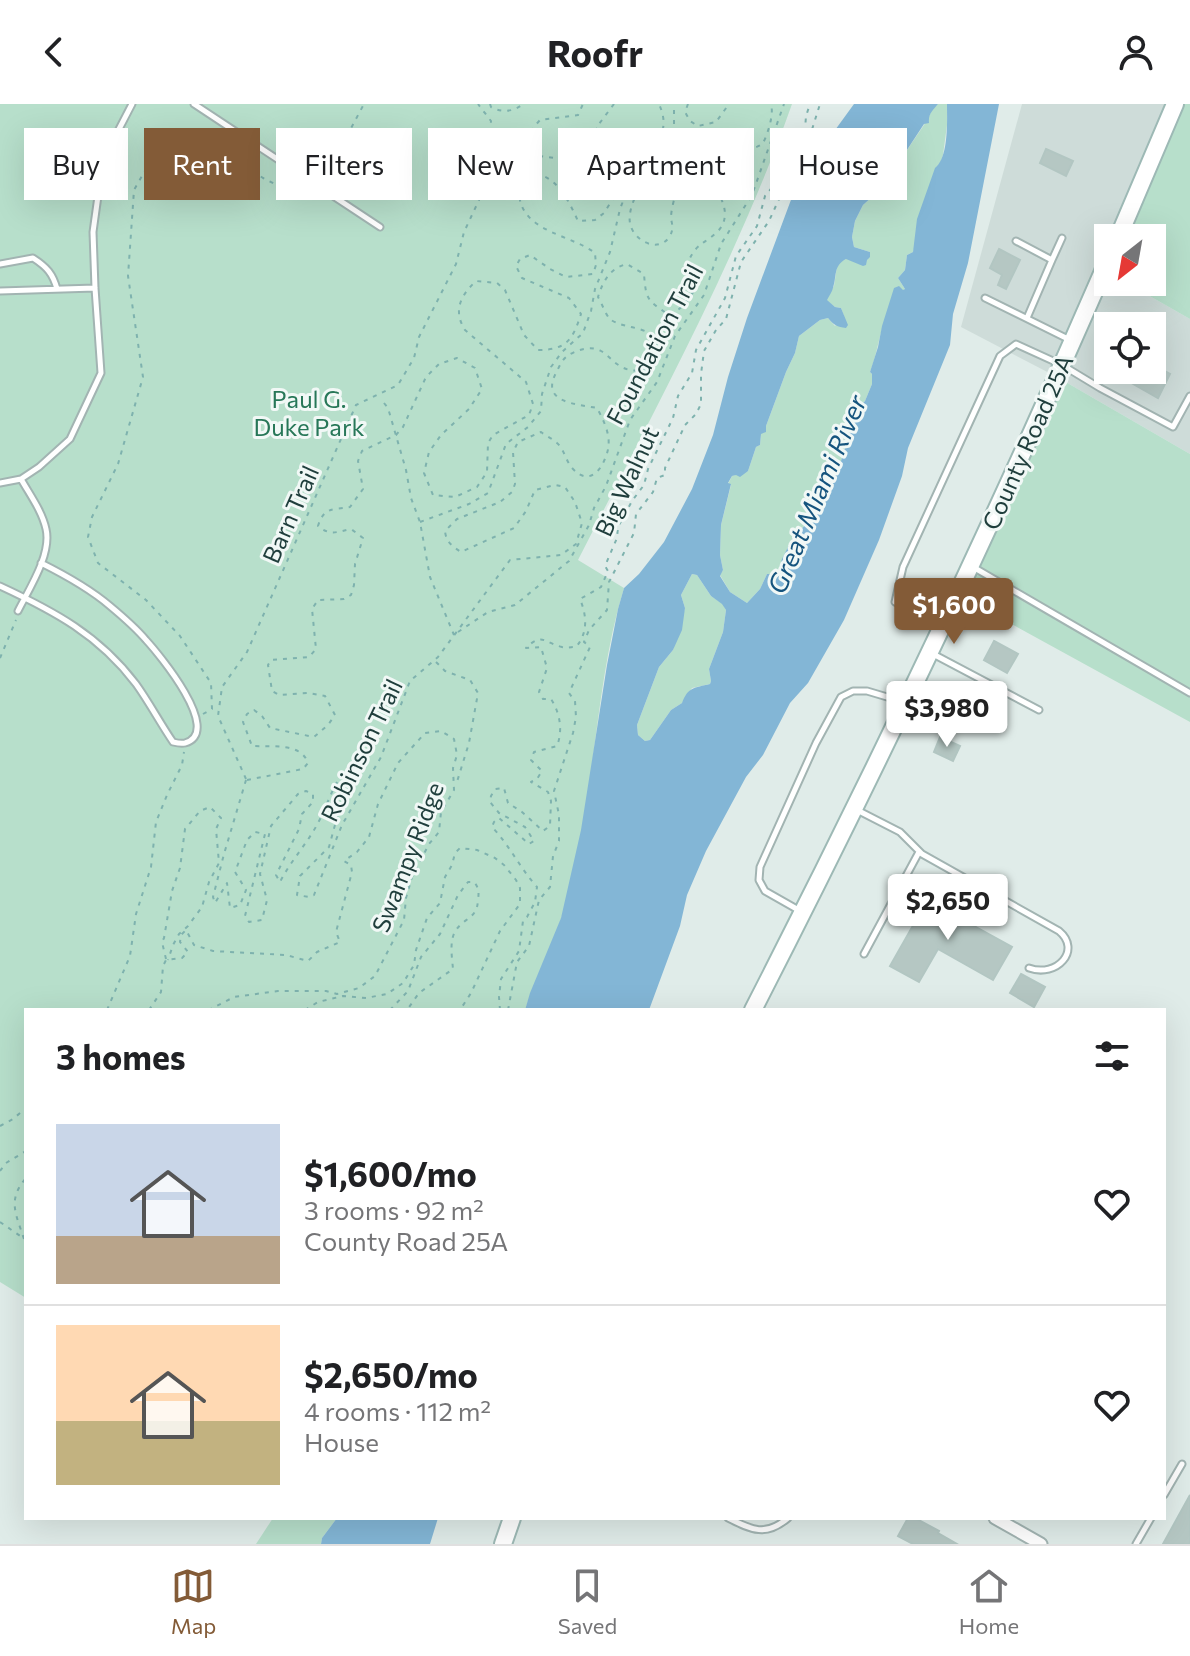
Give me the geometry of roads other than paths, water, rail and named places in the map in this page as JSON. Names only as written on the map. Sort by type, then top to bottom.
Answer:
[{"type":"main road","points":[[1124,224],[1175,104]]},
{"type":"main road","name":"County Road 25A","points":[[754,1008],[970,566],[1094,292]]},
{"type":"main road","points":[[503,1544],[511,1520]]},
{"type":"street","points":[[1001,1520],[1041,1544]]},
{"type":"lane","points":[[0,483],[21,479],[70,439],[101,373],[93,232],[103,160],[132,104]]},
{"type":"lane","points":[[194,104],[380,227]]},
{"type":"lane","points":[[1027,318],[1062,238]]},
{"type":"lane","points":[[1016,241],[1052,260]]},
{"type":"lane","points":[[0,264],[33,258],[53,276],[57,289]]},
{"type":"lane","points":[[0,291],[95,288]]},
{"type":"lane","points":[[985,298],[1073,341]]},
{"type":"lane","points":[[941,627],[895,602],[903,567],[1000,356],[1016,344],[1062,365],[1173,427],[1190,396]]},
{"type":"lane","points":[[18,611],[46,553],[47,532],[39,508],[21,479]]},
{"type":"lane","points":[[0,586],[70,621],[108,652],[136,685],[173,742],[186,743],[198,730],[197,717],[178,680],[145,638],[107,603],[69,577],[41,563]]},
{"type":"lane","points":[[970,566],[1190,693]]},
{"type":"lane","points":[[929,651],[1039,710]]},
{"type":"lane","points":[[802,912],[765,891],[759,880],[760,867],[816,743],[841,697],[853,691],[867,691],[906,699],[967,728]]},
{"type":"lane","points":[[853,808],[900,832],[919,852],[1065,936],[1065,959],[1046,971],[1029,968]]},
{"type":"lane","points":[[864,954],[919,852]]},
{"type":"lane","points":[[1166,1492],[1182,1464]]},
{"type":"lane","points":[[732,1520],[764,1531],[777,1528],[786,1520]]},
{"type":"lane","points":[[1136,1544],[1150,1520]]},
{"type":"water","points":[[854,104],[938,104],[930,115],[929,123],[924,124],[907,150],[907,128],[837,128]]},
{"type":"water","points":[[947,104],[999,104],[968,263],[953,314],[950,345],[908,448],[902,476],[879,540],[844,620],[808,683],[790,703],[706,851],[687,895],[680,926],[650,1008],[526,1008],[561,918],[581,830],[607,665],[624,588],[664,542],[692,489],[713,435],[728,377],[791,200],[869,200],[855,221],[852,237],[854,247],[870,252],[870,257],[863,266],[846,259],[842,262],[837,268],[833,290],[827,300],[841,308],[848,325],[846,328],[838,326],[828,318],[820,320],[799,336],[766,432],[761,434],[760,445],[756,447],[748,471],[740,477],[732,476],[728,483],[731,484],[721,525],[723,570],[720,576],[730,592],[747,603],[760,589],[767,574],[771,574],[774,585],[792,539],[809,521],[827,480],[826,475],[841,461],[857,409],[865,401],[872,384],[870,372],[882,326],[894,288],[899,286],[905,289],[898,278],[905,270],[907,255],[913,252],[917,219],[935,168],[943,156]],"holes":[[[692,574],[697,575],[711,596],[726,610],[723,632],[709,669],[710,684],[689,691],[650,740],[645,741],[638,735],[637,725],[659,667],[673,650],[682,630],[685,608],[681,595]]]},
{"type":"water","points":[[336,1520],[437,1520],[430,1544],[321,1544]]},
{"type":"park label","name":"Paul G. Duke Park","points":[[309,412]]},
{"type":"water label","name":"Great Miami River","points":[[816,494]]}]
